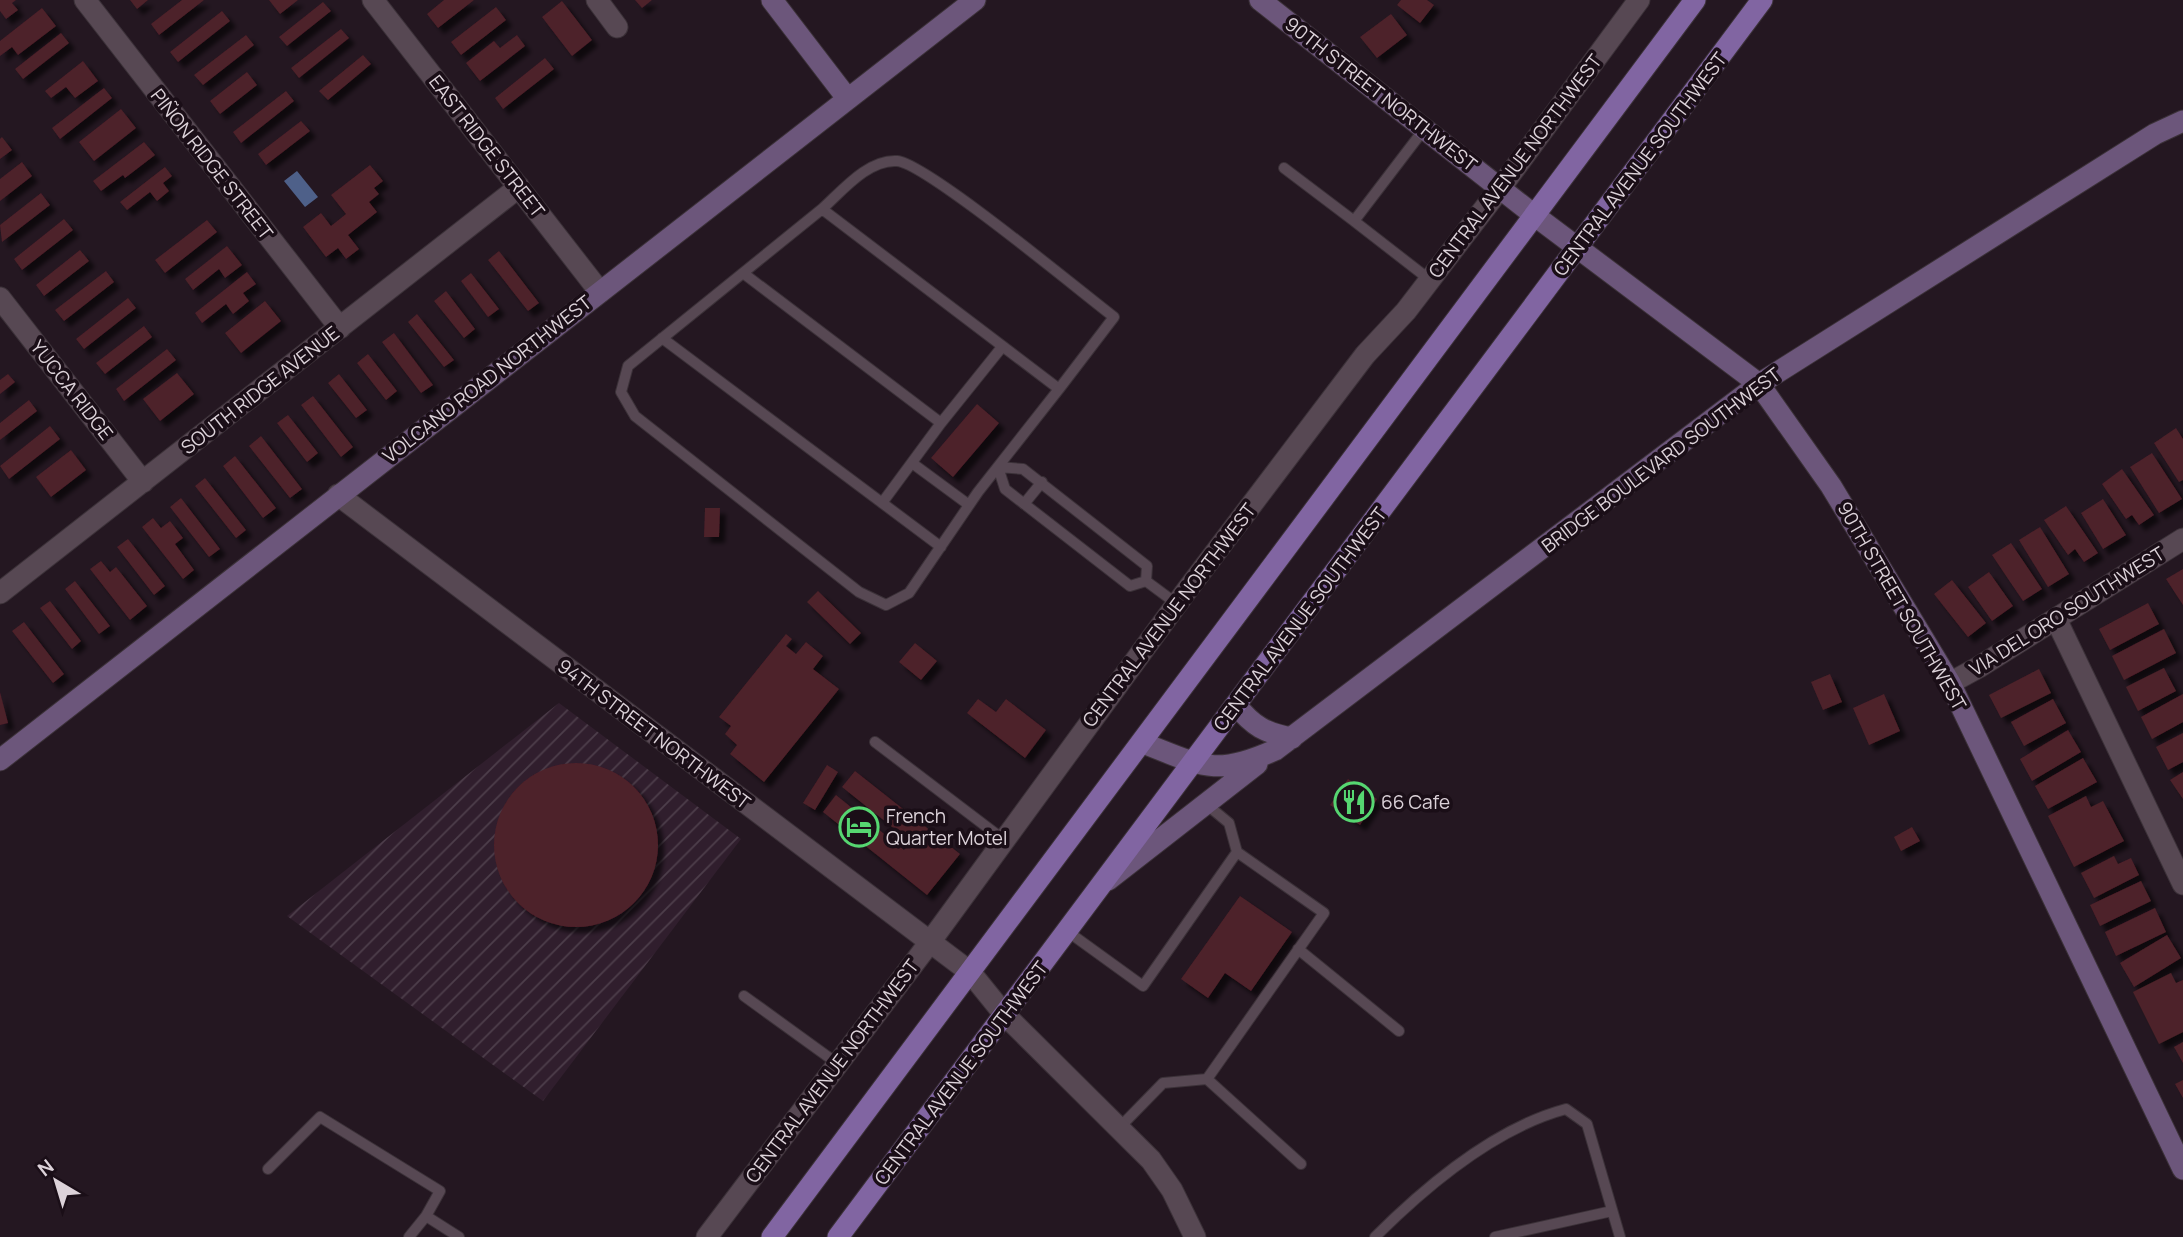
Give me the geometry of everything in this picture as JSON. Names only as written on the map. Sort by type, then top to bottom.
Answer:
[{"type":"main road","points":[[772,1237],[1695,0]]},
{"type":"main road","name":"CENTRAL AVENUE SOUTHWEST","points":[[838,1237],[1762,0]]},
{"type":"street","name":"PIÑON RIDGE STREET","points":[[85,0],[340,328]]},
{"type":"street","name":"EAST RIDGE STREET","points":[[373,0],[600,292]]},
{"type":"street","points":[[597,0],[617,27]]},
{"type":"street","points":[[772,0],[847,98]]},
{"type":"street","name":"VOLCANO ROAD NORTHWEST","points":[[0,760],[975,0]]},
{"type":"street","name":"90TH STREET NORTHWEST","points":[[1260,0],[1534,215]]},
{"type":"street","name":"CENTRAL AVENUE NORTHWEST","points":[[707,1237],[930,942],[1177,604],[1366,355],[1430,280],[1639,0]]},
{"type":"street","name":"BRIDGE BOULEVARD SOUTHWEST","points":[[1143,743],[1193,762],[1235,767],[1283,744],[1759,384],[2155,134],[2183,121]]},
{"type":"street","name":"SOUTH RIDGE AVENUE","points":[[0,593],[519,187]]},
{"type":"street","name":"90TH STREET SOUTHWEST","points":[[1534,215],[1759,384],[1831,486],[1950,683],[2183,1169]]},
{"type":"street","name":"YUCCA RIDGE","points":[[0,298],[144,482]]},
{"type":"street","name":"94TH STREET NORTHWEST","points":[[338,495],[970,972],[1004,1014],[1151,1160],[1172,1190],[1195,1237]]},
{"type":"street","name":"VIA DEL ORO SOUTHWEST","points":[[1950,683],[2183,539]]},
{"type":"street","points":[[2056,619],[2183,884]]},
{"type":"street","points":[[1101,886],[1283,744],[1249,721],[1236,705]]},
{"type":"lane","points":[[1354,221],[1425,128]]},
{"type":"lane","points":[[899,161],[926,174],[1114,317],[969,505],[909,593],[886,605],[859,592],[635,416],[621,392],[628,366],[743,273],[865,172],[878,164],[899,161]]},
{"type":"lane","points":[[1284,169],[1430,280]]},
{"type":"lane","points":[[822,209],[1059,389]]},
{"type":"lane","points":[[743,273],[941,423]]},
{"type":"lane","points":[[662,338],[941,547]]},
{"type":"lane","points":[[882,503],[1002,347]]},
{"type":"lane","points":[[912,463],[969,505]]},
{"type":"lane","points":[[999,467],[1023,469],[1042,482],[1147,566],[1146,582]]},
{"type":"lane","points":[[999,467],[1005,489],[1130,586],[1146,582],[1177,604]]},
{"type":"lane","points":[[1024,504],[1042,482]]},
{"type":"lane","points":[[875,742],[1004,840]]},
{"type":"lane","points":[[1206,804],[1229,823],[1237,852],[1324,913],[1207,1079]]},
{"type":"lane","points":[[1067,931],[1143,986],[1237,852]]},
{"type":"lane","points":[[1298,949],[1399,1031]]},
{"type":"lane","points":[[744,996],[838,1064]]},
{"type":"lane","points":[[1120,1127],[1163,1083],[1207,1079],[1301,1164]]},
{"type":"lane","points":[[1375,1237],[1416,1196],[1446,1174],[1533,1118],[1566,1109],[1587,1124],[1620,1237]]},
{"type":"lane","points":[[268,1169],[320,1117],[440,1191],[426,1216],[409,1237]]},
{"type":"lane","points":[[1495,1237],[1612,1212]]},
{"type":"lane","points":[[426,1216],[459,1237]]},
{"type":"shaded area","points":[[559,703],[741,839],[543,1101],[287,916]]},
{"type":"water","points":[[297,171],[318,197],[305,207],[284,181]]},
{"type":"building","points":[[0,0],[16,0],[12,3],[18,10],[6,19],[0,11]]},
{"type":"building","points":[[130,0],[148,0],[137,9]]},
{"type":"building","points":[[182,0],[204,0],[159,35],[151,24]]},
{"type":"building","points":[[269,0],[298,0],[280,14]]},
{"type":"building","points":[[444,0],[474,0],[438,28],[427,14]]},
{"type":"building","points":[[635,0],[652,0],[642,8]]},
{"type":"building","points":[[1401,0],[1427,0],[1434,5],[1420,23],[1397,5]]},
{"type":"building","points":[[562,1],[592,40],[572,56],[542,17]]},
{"type":"building","points":[[323,2],[331,11],[287,46],[279,37]]},
{"type":"building","points":[[496,7],[506,20],[461,55],[451,42]]},
{"type":"building","points":[[42,8],[56,26],[18,55],[12,47],[0,56],[0,41]]},
{"type":"building","points":[[222,11],[230,21],[178,62],[170,52]]},
{"type":"building","points":[[1391,14],[1407,35],[1377,58],[1360,37]]},
{"type":"building","points":[[341,29],[349,38],[299,78],[291,68]]},
{"type":"building","points":[[61,33],[69,43],[23,79],[15,69]]},
{"type":"building","points":[[246,35],[254,45],[203,85],[194,75]]},
{"type":"building","points":[[517,35],[525,46],[480,81],[466,63],[494,41],[500,48]]},
{"type":"building","points":[[363,55],[371,64],[328,100],[319,91]]},
{"type":"building","points":[[545,58],[554,69],[503,109],[495,98]]},
{"type":"building","points":[[83,61],[98,81],[75,98],[66,87],[51,98],[45,91]]},
{"type":"building","points":[[247,72],[257,85],[220,114],[210,101]]},
{"type":"building","points":[[104,88],[112,98],[60,139],[52,128]]},
{"type":"building","points":[[286,91],[294,101],[241,143],[233,132]]},
{"type":"building","points":[[121,109],[136,128],[94,161],[79,142]]},
{"type":"building","points":[[301,121],[310,131],[266,165],[258,154]]},
{"type":"building","points":[[2,137],[12,150],[0,159],[0,139]]},
{"type":"building","points":[[144,142],[155,155],[125,178],[123,175],[101,191],[93,181]]},
{"type":"building","points":[[22,162],[32,176],[0,201],[0,179]]},
{"type":"building","points":[[370,165],[383,181],[374,188],[379,194],[369,202],[377,212],[348,235],[359,249],[346,259],[338,248],[326,257],[303,227],[321,213],[331,226],[346,214],[331,195]]},
{"type":"building","points":[[165,167],[172,176],[163,183],[169,191],[157,201],[150,192],[127,210],[120,202]]},
{"type":"building","points":[[41,193],[50,205],[2,242],[0,225]]},
{"type":"building","points":[[64,219],[73,230],[22,270],[14,259]]},
{"type":"building","points":[[207,220],[217,232],[165,273],[155,260]]},
{"type":"building","points":[[227,246],[242,265],[225,278],[219,269],[193,290],[185,279]]},
{"type":"building","points":[[80,250],[89,261],[44,296],[36,285]]},
{"type":"building","points":[[499,251],[539,303],[528,311],[488,260]]},
{"type":"building","points":[[106,271],[114,282],[64,321],[55,310]]},
{"type":"building","points":[[247,272],[256,284],[243,293],[249,301],[233,314],[226,304],[202,323],[195,313]]},
{"type":"building","points":[[471,273],[499,309],[488,317],[461,281]]},
{"type":"building","points":[[446,291],[475,329],[464,338],[434,301]]},
{"type":"building","points":[[128,298],[136,308],[84,349],[76,339]]},
{"type":"building","points":[[265,301],[281,321],[241,353],[225,333]]},
{"type":"building","points":[[417,314],[454,360],[444,367],[408,322]]},
{"type":"building","points":[[144,326],[152,337],[105,374],[96,363]]},
{"type":"building","points":[[394,333],[433,385],[421,393],[382,342]]},
{"type":"building","points":[[167,349],[176,360],[124,401],[116,389]]},
{"type":"building","points":[[368,354],[397,391],[386,400],[357,363]]},
{"type":"building","points":[[177,373],[194,394],[160,421],[143,399]]},
{"type":"building","points":[[8,374],[15,382],[0,394],[0,380]]},
{"type":"building","points":[[339,374],[367,410],[356,418],[328,383]]},
{"type":"building","points":[[313,396],[353,447],[341,457],[301,405]]},
{"type":"building","points":[[29,400],[37,411],[0,440],[0,423]]},
{"type":"building","points":[[977,404],[999,423],[953,477],[931,458]]},
{"type":"building","points":[[288,415],[318,453],[307,462],[277,423]]},
{"type":"building","points":[[50,426],[60,439],[9,479],[0,466]]},
{"type":"building","points":[[2176,428],[2183,439],[2183,480],[2179,482],[2154,443]]},
{"type":"building","points":[[261,436],[302,489],[290,498],[249,446]]},
{"type":"building","points":[[71,450],[86,470],[51,497],[36,477]]},
{"type":"building","points":[[2152,453],[2182,499],[2159,513],[2130,467]]},
{"type":"building","points":[[235,456],[276,508],[263,518],[223,466]]},
{"type":"building","points":[[2122,469],[2154,515],[2139,525],[2132,515],[2126,519],[2102,484]]},
{"type":"building","points":[[205,478],[246,530],[236,538],[195,486]]},
{"type":"building","points":[[181,498],[220,549],[209,557],[170,507]]},
{"type":"building","points":[[2103,499],[2126,535],[2103,549],[2081,513]]},
{"type":"building","points":[[2066,506],[2098,553],[2084,562],[2075,549],[2068,555],[2044,520]]},
{"type":"building","points":[[705,508],[720,508],[719,537],[704,537]]},
{"type":"building","points":[[153,518],[161,528],[170,521],[183,538],[175,544],[194,570],[183,579],[142,527]]},
{"type":"building","points":[[2040,527],[2069,574],[2048,587],[2019,540]]},
{"type":"building","points":[[128,539],[165,586],[154,595],[117,547]]},
{"type":"building","points":[[2011,543],[2042,589],[2023,601],[1992,555]]},
{"type":"building","points":[[101,561],[110,572],[116,567],[147,606],[130,620],[90,569]]},
{"type":"building","points":[[2183,569],[2183,605],[2166,579]]},
{"type":"building","points":[[1989,572],[2013,606],[1992,621],[1968,587]]},
{"type":"building","points":[[1952,580],[1986,623],[1968,637],[1934,594]]},
{"type":"building","points":[[75,581],[110,626],[99,634],[65,589]]},
{"type":"building","points":[[818,591],[861,633],[850,644],[807,602]]},
{"type":"building","points":[[50,601],[81,641],[72,649],[40,608]]},
{"type":"building","points":[[2148,603],[2159,624],[2110,650],[2099,629]]},
{"type":"building","points":[[24,622],[64,674],[53,683],[12,631]]},
{"type":"building","points":[[2164,629],[2176,653],[2124,680],[2112,656]]},
{"type":"building","points":[[786,634],[792,639],[786,646],[796,654],[806,642],[823,656],[813,669],[839,689],[764,782],[730,754],[737,745],[725,734],[731,726],[719,717]]},
{"type":"building","points":[[915,643],[937,661],[921,680],[899,662]]},
{"type":"building","points":[[2164,668],[2176,691],[2138,711],[2126,687]]},
{"type":"building","points":[[2039,669],[2051,693],[2001,718],[1989,695]]},
{"type":"building","points":[[1830,674],[1842,702],[1823,710],[1811,682]]},
{"type":"building","points":[[0,692],[8,723],[0,725]]},
{"type":"building","points":[[1884,694],[1900,731],[1869,745],[1853,708]]},
{"type":"building","points":[[2183,694],[2183,722],[2152,739],[2141,717]]},
{"type":"building","points":[[978,699],[996,712],[1006,699],[1046,730],[1025,758],[967,713]]},
{"type":"building","points":[[2053,699],[2066,723],[2024,746],[2011,722]]},
{"type":"building","points":[[2068,730],[2081,752],[2032,781],[2020,759]]},
{"type":"building","points":[[2183,733],[2183,762],[2168,770],[2156,747]]},
{"type":"building","points":[[2083,758],[2097,782],[2048,809],[2035,786]]},
{"type":"building","points":[[576,763],[608,769],[622,776],[634,787],[645,799],[652,813],[658,845],[652,877],[645,891],[634,903],[622,914],[608,921],[576,927],[544,921],[530,914],[518,903],[507,891],[500,877],[494,845],[500,813],[507,799],[518,787],[530,776],[544,769]]},
{"type":"building","points":[[827,765],[838,772],[815,810],[803,803]]},
{"type":"building","name":"French Quarter Motel","points":[[855,771],[960,854],[927,895],[823,812],[836,795],[904,850],[911,842],[842,787]]},
{"type":"building","points":[[2183,772],[2183,799],[2170,780]]},
{"type":"building","name":"66 Cafe","points":[[1348,779],[1377,799],[1360,825],[1330,805]]},
{"type":"building","points":[[2086,796],[2091,807],[2103,801],[2124,841],[2074,867],[2048,816]]},
{"type":"building","points":[[1912,827],[1920,841],[1901,851],[1894,837]]},
{"type":"building","points":[[2114,856],[2118,864],[2131,858],[2139,875],[2094,898],[2081,873]]},
{"type":"building","points":[[2141,881],[2151,901],[2100,926],[2090,905]]},
{"type":"building","points":[[1240,896],[1292,932],[1251,991],[1225,973],[1208,998],[1181,979]]},
{"type":"building","points":[[2155,908],[2166,932],[2116,956],[2105,932]]},
{"type":"building","points":[[2167,935],[2181,958],[2134,987],[2120,963]]},
{"type":"building","points":[[2171,973],[2176,983],[2183,980],[2183,1032],[2159,1044],[2133,992]]},
{"type":"building","points":[[2183,1042],[2183,1063],[2174,1047]]},
{"type":"building","points":[[2183,1080],[2183,1098],[2175,1084]]},
{"type":"place","name":"66 Cafe","points":[[1354,802]]},
{"type":"place","name":"French Quarter Motel","points":[[859,827]]}]
